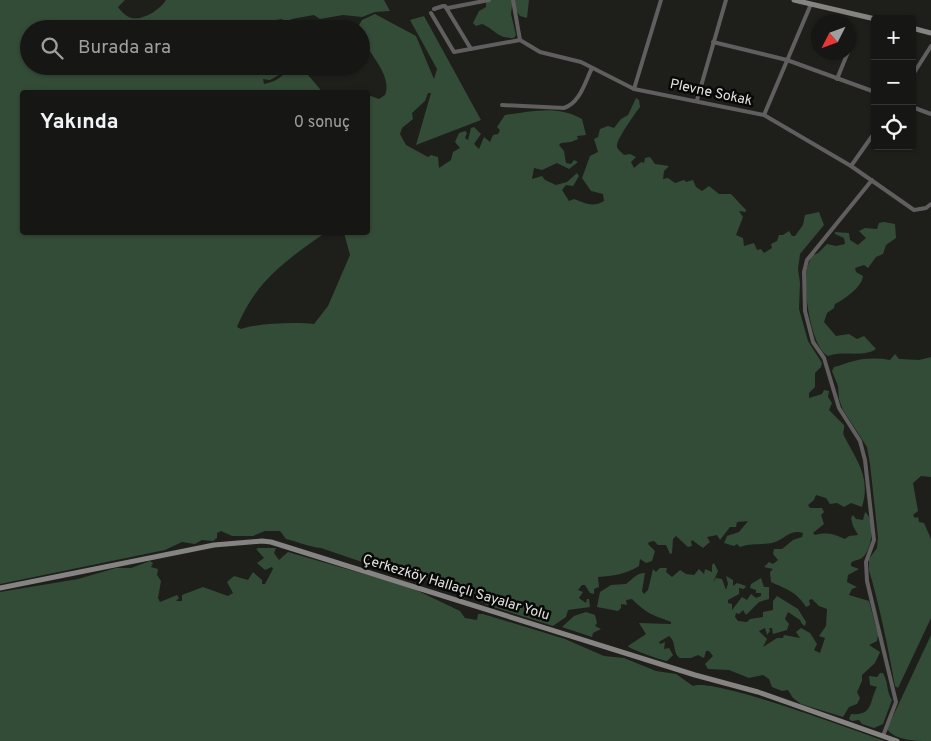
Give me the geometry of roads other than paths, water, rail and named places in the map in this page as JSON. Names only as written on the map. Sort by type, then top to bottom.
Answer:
[{"type":"main road","points":[[794,0],[871,18]]},
{"type":"main road","points":[[916,29],[931,33]]},
{"type":"main road","name":"Çerkezköy Hallaçlı Sayalar Yolu","points":[[0,588],[214,545],[271,542],[696,675],[758,692],[897,741]]},
{"type":"street","points":[[489,0],[445,6],[432,11],[454,52],[520,40],[513,0]]},
{"type":"street","points":[[634,89],[661,0]]},
{"type":"street","points":[[697,100],[726,0]]},
{"type":"street","points":[[764,115],[811,4]]},
{"type":"street","points":[[445,6],[471,49]]},
{"type":"street","name":"Plevne Sokak","points":[[520,40],[540,52],[581,62],[634,89],[697,100],[764,115],[851,166],[914,210],[926,208],[931,204]]},
{"type":"street","points":[[713,42],[787,60],[871,91]]},
{"type":"street","points":[[916,70],[931,46]]},
{"type":"street","points":[[837,79],[845,60]]},
{"type":"street","points":[[502,105],[564,108],[571,106],[592,68]]},
{"type":"street","points":[[916,108],[931,114]]},
{"type":"street","points":[[851,166],[871,138]]},
{"type":"street","points":[[872,180],[806,260],[804,291],[805,311],[813,342],[824,358],[839,408],[860,441],[865,460],[874,538],[866,562],[867,580],[896,702],[883,736]]}]
